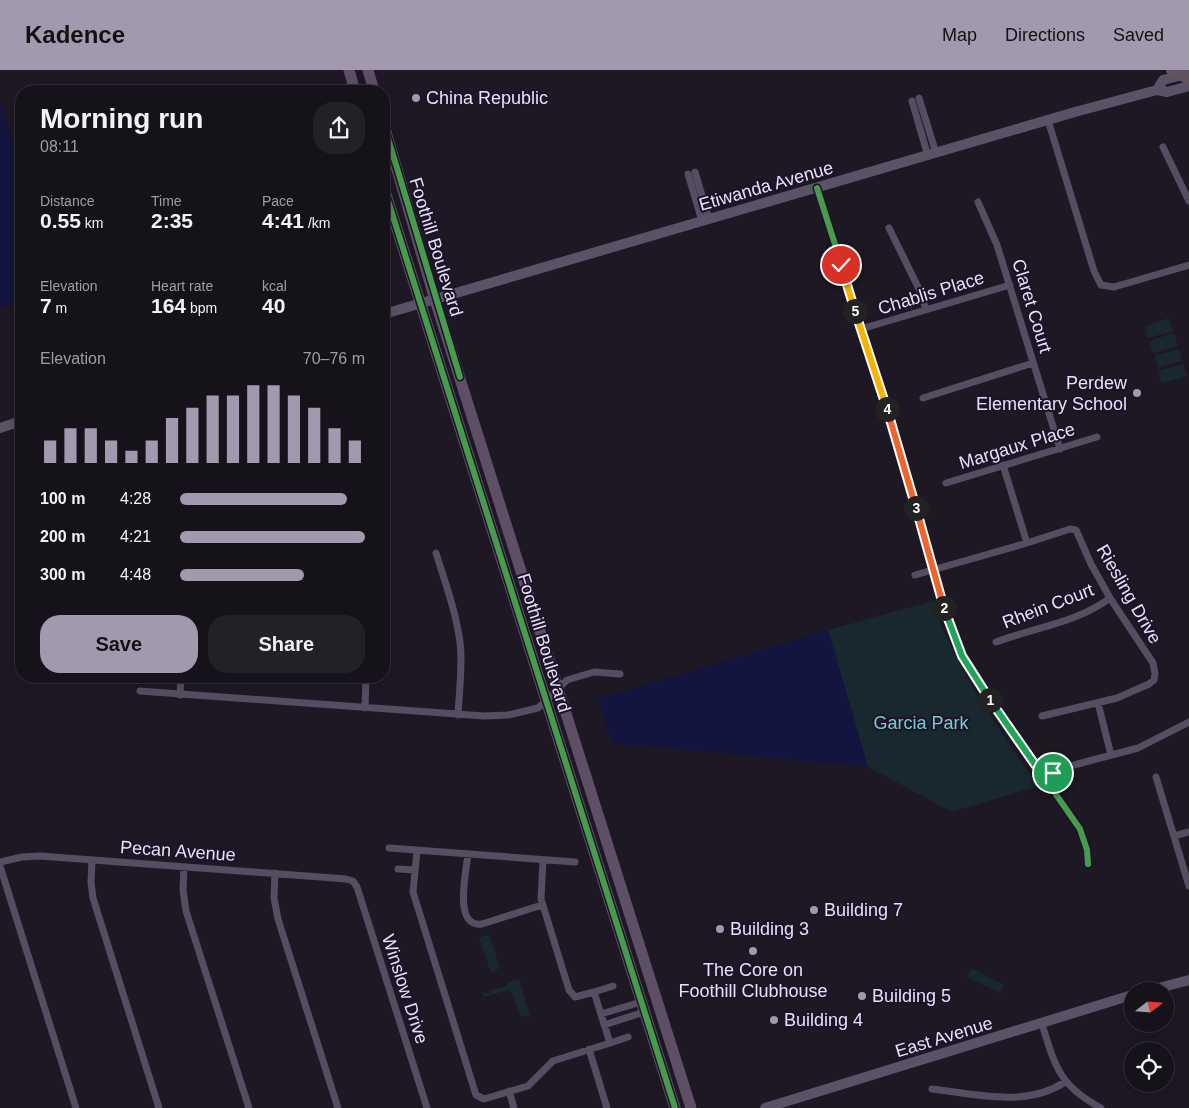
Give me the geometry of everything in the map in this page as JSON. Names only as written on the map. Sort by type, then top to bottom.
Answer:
[{"type":"highway","points":[[1172,70],[1189,79]]},
{"type":"main road","points":[[349,70],[353,85]]},
{"type":"main road","points":[[368,70],[372,85]]},
{"type":"main road","name":"Etiwanda Avenue","points":[[1157,90],[1162,80],[1189,73]]},
{"type":"main road","name":"Etiwanda Avenue","points":[[390,312],[1048,120],[1157,90],[1167,92],[1189,86]]},
{"type":"main road","name":"Foothill Boulevard","points":[[390,146],[435,300],[691,1108]]},
{"type":"main road","name":"Foothill Boulevard","points":[[390,208],[675,1108]]},
{"type":"main road","points":[[0,428],[15,423]]},
{"type":"main road","points":[[1174,984],[1189,980]]},
{"type":"main road","name":"East Avenue","points":[[765,1108],[1124,998]]},
{"type":"street","points":[[915,99],[932,154]]},
{"type":"street","points":[[1048,120],[1094,271],[1101,285],[1114,287],[1189,265]]},
{"type":"street","points":[[1163,147],[1189,201]]},
{"type":"street","points":[[692,173],[705,220]]},
{"type":"street","points":[[817,188],[900,448],[946,616],[962,656],[984,691],[1080,829],[1087,850],[1088,864]]},
{"type":"street","name":"Claret Court","points":[[978,202],[997,245],[1060,448]]},
{"type":"street","points":[[889,228],[920,291],[926,310]]},
{"type":"street","name":"Chablis Place","points":[[861,329],[1010,285]]},
{"type":"street","points":[[923,398],[1033,363]]},
{"type":"street","name":"Margaux Place","points":[[946,483],[1097,437]]},
{"type":"street","points":[[915,575],[1027,544],[1003,465]]},
{"type":"street","name":"Riesling Drive","points":[[1027,544],[1070,528],[1076,530],[1091,564],[1110,598],[1153,662],[1154,680],[1149,684],[1098,703]]},
{"type":"street","points":[[436,553],[452,605],[460,643],[461,673],[458,715]]},
{"type":"street","name":"Rhein Court","points":[[996,642],[1081,614],[1110,598]]},
{"type":"street","points":[[140,691],[458,715],[508,714],[538,708],[567,680],[594,672],[620,674]]},
{"type":"street","points":[[180,695],[181,683]]},
{"type":"street","points":[[365,708],[366,683]]},
{"type":"street","points":[[1042,716],[1098,703],[1111,755]]},
{"type":"street","points":[[1043,776],[1152,743],[1189,722]]},
{"type":"street","points":[[1156,777],[1189,886]]},
{"type":"street","points":[[1174,836],[1189,832]]},
{"type":"street","points":[[389,848],[575,862]]},
{"type":"street","points":[[417,851],[413,892],[476,1094],[484,1099],[528,1086],[552,1061],[628,1037]]},
{"type":"street","points":[[468,854],[464,909],[467,920],[473,924],[482,924],[542,905]]},
{"type":"street","name":"Pecan Avenue","points":[[0,862],[31,856],[274,873],[353,881]]},
{"type":"street","points":[[92,860],[93,898],[159,1108]]},
{"type":"street","points":[[543,860],[542,905],[572,994],[579,997],[613,986]]},
{"type":"street","points":[[0,866],[76,1108]]},
{"type":"street","points":[[184,867],[182,890],[186,911],[248,1108]]},
{"type":"street","points":[[398,869],[415,870]]},
{"type":"street","points":[[274,873],[274,898],[278,918],[338,1108]]},
{"type":"street","name":"Winslow Drive","points":[[353,881],[357,887],[427,1108]]},
{"type":"street","points":[[594,992],[610,1043]]},
{"type":"street","points":[[600,1012],[624,1007],[643,1007]]},
{"type":"street","points":[[604,1025],[643,1007]]},
{"type":"street","points":[[1042,1024],[1054,1065],[1065,1082],[1086,1100],[1100,1108]]},
{"type":"street","points":[[589,1049],[608,1108]]},
{"type":"street","points":[[932,1089],[1019,1098],[1037,1095],[1065,1082]]},
{"type":"street","points":[[509,1092],[514,1108]]},
{"type":"green space","points":[[1169,318],[1173,331],[1148,338],[1145,326]]},
{"type":"green space","points":[[1174,333],[1178,346],[1153,353],[1149,341]]},
{"type":"green space","points":[[1179,349],[1182,361],[1158,368],[1154,356]]},
{"type":"green space","points":[[1183,364],[1187,376],[1162,383],[1158,371]]},
{"type":"green space","name":"Garcia Park","points":[[932,601],[942,627],[965,674],[1038,786],[952,812],[868,767],[828,630]]},
{"type":"green space","points":[[489,934],[500,968],[491,973],[479,938]]},
{"type":"green space","points":[[971,968],[1004,985],[1000,993],[967,977]]},
{"type":"green space","points":[[519,979],[530,1016],[524,1017],[520,1015],[510,990],[484,997],[483,992],[490,994],[490,990],[507,986],[507,983]]},
{"type":"shaded area","points":[[0,99],[15,149],[15,303],[0,308]]},
{"type":"shaded area","points":[[828,630],[868,767],[612,743],[598,699]]},
{"type":"cycle path","points":[[390,145],[460,377]]},
{"type":"cycle path","points":[[817,188],[900,448],[946,616],[962,655],[984,691],[1080,829],[1087,850],[1088,864]]},
{"type":"cycle path","points":[[390,207],[675,1108]]},
{"type":"place","name":"China Republic","points":[[416,98]]},
{"type":"place","name":"Perdew Elementary School","points":[[1137,393]]},
{"type":"place","name":"Building 7","points":[[814,910]]},
{"type":"place","name":"Building 3","points":[[720,929]]},
{"type":"place","name":"The Core on Foothill Clubhouse","points":[[753,951]]},
{"type":"place","name":"Building 5","points":[[862,996]]},
{"type":"place","name":"Building 4","points":[[774,1020]]},
{"type":"route","points":[[841,265],[900,448],[946,616],[962,656],[1043,776],[1053,773]]}]
